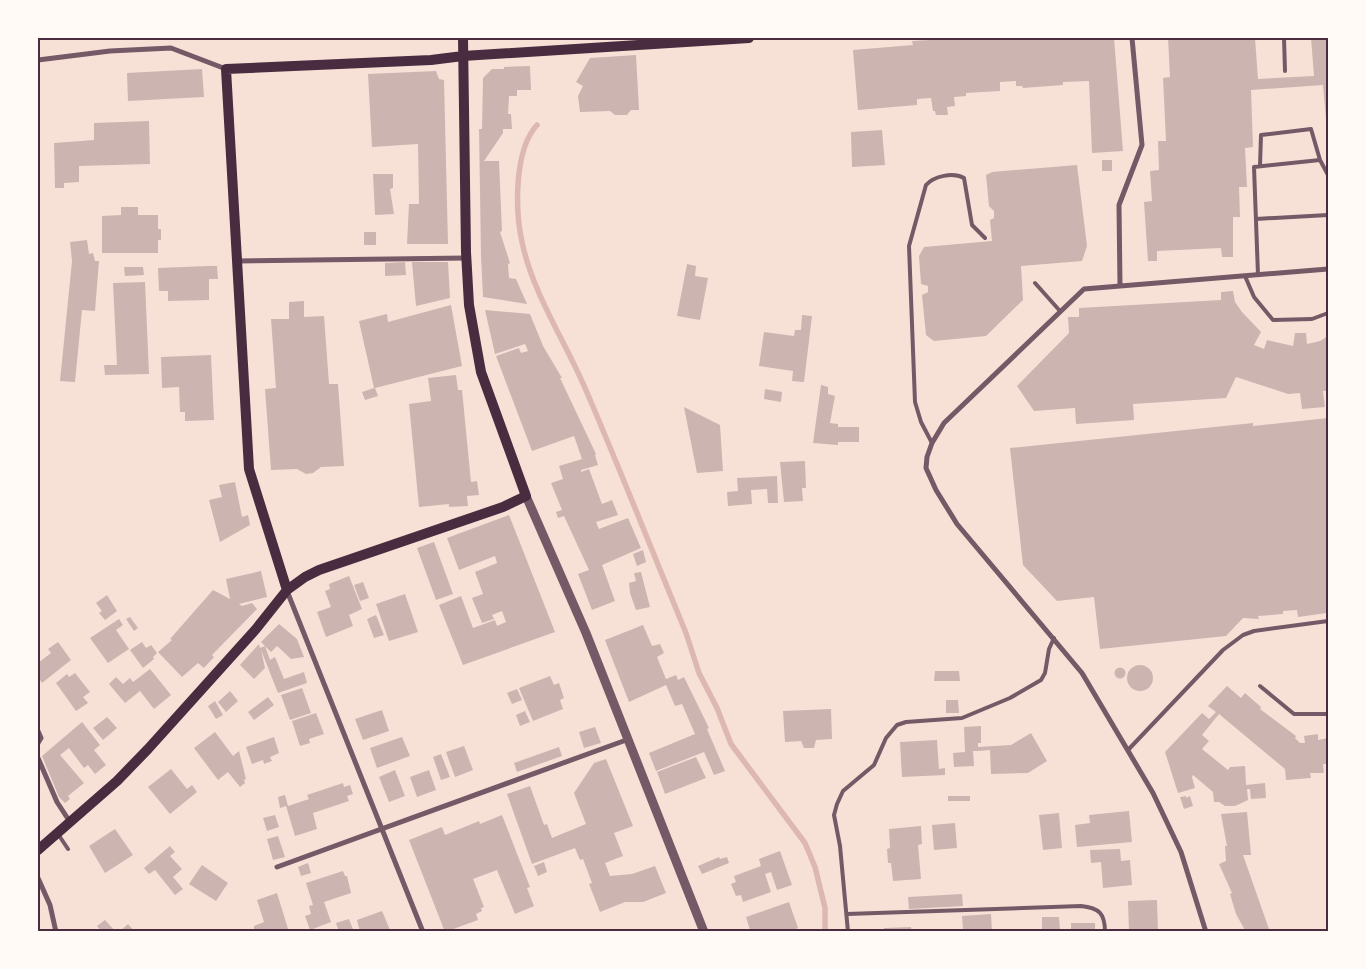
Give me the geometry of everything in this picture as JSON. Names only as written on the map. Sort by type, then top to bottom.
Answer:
[{"type":"main road","points":[[38,850],[117,781],[148,750],[256,629],[287,590],[305,577],[320,570],[503,507],[526,496],[481,372],[469,305],[466,258],[463,38]]},
{"type":"main road","points":[[287,590],[248,469],[226,69],[430,60],[463,56],[749,38]]},
{"type":"street","points":[[1120,285],[1119,205],[1142,145],[1132,38]]},
{"type":"street","points":[[38,60],[110,51],[172,48],[226,69]]},
{"type":"street","points":[[237,261],[466,258]]},
{"type":"street","points":[[1206,932],[1181,852],[1153,793],[1082,673],[957,524],[936,490],[926,468],[932,442],[944,423],[1084,289],[1328,269]]},
{"type":"street","points":[[526,496],[550,546],[630,739],[704,932]]},
{"type":"street","points":[[287,590],[424,932]]},
{"type":"street","points":[[38,731],[41,738],[38,743]]},
{"type":"street","points":[[276,867],[630,739]]},
{"type":"street","points":[[38,758],[57,802],[70,822]]},
{"type":"street","points":[[38,878],[50,905],[56,932]]},
{"type":"lane","points":[[1284,38],[1286,72]]},
{"type":"lane","points":[[1260,166],[1261,135],[1311,129],[1320,160],[1328,175]]},
{"type":"lane","points":[[1258,275],[1254,167],[1320,160]]},
{"type":"lane","points":[[932,442],[921,422],[915,402],[909,246],[926,185],[931,180],[958,175],[964,178],[972,225],[985,238]]},
{"type":"lane","points":[[1256,219],[1328,215]]},
{"type":"lane","points":[[1245,276],[1254,297],[1273,320],[1312,318],[1328,312]]},
{"type":"lane","points":[[1035,283],[1060,311]]},
{"type":"lane","points":[[1128,750],[1223,650],[1243,635],[1254,631],[1328,621]]},
{"type":"lane","points":[[848,932],[834,815],[843,791],[874,765],[886,738],[897,725],[906,722],[962,718],[1010,698],[1040,680],[1045,673],[1049,648],[1054,638]]},
{"type":"lane","points":[[1260,686],[1294,714],[1328,714]]},
{"type":"lane","points":[[57,833],[68,849]]},
{"type":"lane","points":[[847,914],[1081,906],[1094,907],[1101,911],[1105,920],[1105,932]]},
{"type":"building","points":[[967,38],[1114,38],[1123,151],[1092,153],[1089,81],[1063,82],[1063,85],[1023,88],[1022,86],[1016,86],[1016,81],[1000,82],[1000,91],[966,93],[966,96],[954,97],[955,106],[947,107],[948,115],[936,115],[935,111],[933,111],[931,98],[917,99],[917,105],[858,110],[853,50],[913,45],[912,41]]},
{"type":"building","points":[[1168,38],[1255,38],[1258,79],[1314,76],[1311,38],[1328,38],[1328,142],[1323,85],[1251,90],[1253,147],[1245,148],[1247,187],[1239,187],[1240,217],[1233,217],[1233,257],[1222,257],[1221,248],[1157,251],[1157,261],[1148,261],[1144,202],[1152,201],[1150,171],[1159,170],[1158,141],[1166,141],[1163,78],[1170,77]]},
{"type":"building","points":[[636,55],[639,110],[631,110],[627,115],[615,115],[610,111],[580,112],[578,96],[583,86],[576,82],[590,58]]},
{"type":"building","points":[[530,66],[531,90],[517,90],[517,96],[509,96],[508,114],[511,114],[512,129],[503,129],[503,133],[484,161],[499,161],[502,231],[500,232],[510,263],[508,264],[509,278],[516,279],[527,304],[483,297],[479,129],[482,129],[483,78],[492,69]]},
{"type":"building","points":[[202,69],[204,97],[128,101],[127,73]]},
{"type":"building","points":[[436,71],[439,79],[444,80],[448,244],[407,244],[409,204],[419,204],[418,144],[372,147],[368,74]]},
{"type":"building","points":[[149,121],[150,164],[79,166],[79,182],[64,183],[64,188],[55,188],[54,143],[94,140],[94,123]]},
{"type":"building","points":[[882,130],[885,165],[852,167],[851,132]]},
{"type":"building","points":[[1102,160],[1112,160],[1112,171],[1102,171]]},
{"type":"building","points":[[1077,165],[1087,246],[1082,261],[1021,266],[1023,300],[986,336],[934,341],[926,335],[922,295],[928,292],[928,286],[921,284],[919,256],[924,247],[992,241],[990,220],[994,218],[994,211],[989,206],[986,175],[992,172]]},
{"type":"building","points":[[373,174],[393,174],[393,188],[390,189],[394,214],[375,215]]},
{"type":"building","points":[[121,207],[138,207],[138,215],[158,215],[158,229],[161,229],[161,240],[158,240],[158,253],[102,253],[102,216],[121,215]]},
{"type":"building","points":[[364,232],[376,232],[376,245],[364,245]]},
{"type":"building","points":[[87,240],[89,254],[93,253],[95,261],[99,261],[95,311],[82,310],[75,382],[60,381],[72,261],[70,242]]},
{"type":"building","points":[[405,262],[406,275],[385,276],[385,263]]},
{"type":"building","points":[[412,262],[448,262],[450,298],[416,306]]},
{"type":"building","points":[[687,264],[696,266],[695,276],[708,278],[700,320],[677,316]]},
{"type":"building","points":[[217,266],[218,279],[209,279],[209,300],[168,301],[168,291],[159,291],[158,268]]},
{"type":"building","points":[[124,267],[143,267],[144,275],[125,276]]},
{"type":"building","points":[[145,282],[149,374],[105,375],[104,365],[117,365],[113,283]]},
{"type":"building","points":[[1233,291],[1235,302],[1261,332],[1254,345],[1264,349],[1267,340],[1293,346],[1295,333],[1306,333],[1307,344],[1320,341],[1328,336],[1328,391],[1323,391],[1325,407],[1302,409],[1300,393],[1288,394],[1236,377],[1226,398],[1133,404],[1134,420],[1076,424],[1075,408],[1034,411],[1017,386],[1069,333],[1068,317],[1079,317],[1079,308],[1221,300],[1221,292]]},
{"type":"building","points":[[304,301],[304,317],[324,316],[329,384],[338,384],[344,466],[321,467],[313,473],[306,474],[297,469],[271,470],[265,389],[276,388],[271,319],[289,319],[289,302]]},
{"type":"building","points":[[451,305],[462,366],[375,388],[378,396],[365,400],[362,392],[374,388],[359,321],[387,314],[388,322]]},
{"type":"building","points":[[485,310],[530,314],[543,346],[562,378],[560,378],[596,454],[598,465],[581,470],[581,472],[589,469],[602,504],[612,500],[618,515],[596,522],[599,529],[628,518],[641,548],[602,565],[615,601],[592,610],[578,574],[589,570],[564,516],[558,518],[556,512],[562,510],[551,483],[563,479],[559,466],[582,459],[574,436],[532,451],[496,356],[519,348],[521,353],[528,351],[525,344],[495,354]]},
{"type":"building","points":[[802,315],[812,316],[804,382],[792,381],[793,371],[759,366],[764,332],[794,336],[795,330],[801,330]]},
{"type":"building","points":[[211,355],[214,420],[185,421],[185,412],[180,412],[179,387],[162,388],[161,357]]},
{"type":"building","points":[[456,375],[458,390],[462,390],[471,482],[477,481],[479,495],[467,496],[468,506],[449,507],[449,504],[419,507],[409,404],[431,401],[428,378]]},
{"type":"building","points":[[821,385],[828,387],[828,394],[835,396],[830,423],[838,424],[838,427],[859,427],[859,442],[838,442],[838,445],[813,443]]},
{"type":"building","points":[[765,389],[782,392],[781,402],[764,399]]},
{"type":"building","points":[[684,407],[720,425],[723,471],[697,473]]},
{"type":"building","points":[[1328,418],[1327,613],[1298,617],[1297,610],[1283,611],[1283,614],[1258,616],[1259,619],[1243,618],[1226,636],[1100,649],[1094,597],[1057,601],[1023,565],[1010,448],[1253,423],[1253,426]]},
{"type":"building","points":[[805,461],[806,488],[802,488],[803,501],[784,502],[780,462]]},
{"type":"building","points":[[777,476],[778,503],[768,503],[767,489],[751,490],[752,504],[728,506],[727,492],[738,491],[737,478]]},
{"type":"building","points":[[235,482],[242,517],[248,515],[250,525],[220,542],[209,500],[222,497],[219,485]]},
{"type":"building","points":[[509,515],[555,632],[463,665],[439,605],[461,596],[473,628],[495,620],[497,626],[506,622],[502,611],[492,615],[494,619],[482,623],[472,598],[483,594],[475,572],[497,563],[495,556],[459,570],[447,538]]},
{"type":"building","points":[[434,542],[453,594],[436,600],[417,548]]},
{"type":"building","points":[[643,550],[646,562],[637,566],[633,554]]},
{"type":"building","points":[[261,571],[267,597],[239,604],[242,606],[252,603],[257,609],[212,655],[214,657],[204,668],[198,663],[182,677],[158,652],[172,640],[170,639],[213,590],[230,599],[226,579]]},
{"type":"building","points":[[641,572],[650,607],[636,610],[630,593],[629,583],[636,581],[634,573]]},
{"type":"building","points":[[349,576],[362,609],[349,615],[353,626],[326,637],[317,612],[331,607],[325,591],[330,589],[329,584]]},
{"type":"building","points":[[363,582],[369,598],[360,601],[354,585]]},
{"type":"building","points":[[405,594],[418,632],[389,641],[376,604]]},
{"type":"building","points":[[107,595],[117,611],[105,620],[99,613],[102,611],[96,603]]},
{"type":"building","points":[[376,615],[384,635],[374,638],[367,619]]},
{"type":"building","points":[[130,617],[138,628],[134,631],[126,619]]},
{"type":"building","points":[[119,619],[123,625],[116,630],[129,649],[108,663],[90,638]]},
{"type":"building","points":[[279,624],[297,639],[304,657],[291,659],[277,646],[271,652],[261,642]]},
{"type":"building","points":[[643,625],[652,646],[660,644],[664,653],[657,657],[666,679],[676,675],[678,680],[684,677],[709,728],[707,729],[725,771],[714,775],[704,752],[656,771],[649,753],[695,734],[682,704],[675,706],[666,685],[629,702],[605,640]]},
{"type":"building","points":[[58,642],[71,660],[42,683],[38,677],[38,663],[51,653],[48,649]]},
{"type":"building","points":[[142,642],[146,648],[151,645],[157,653],[153,657],[154,659],[143,668],[130,650]]},
{"type":"building","points":[[259,644],[260,648],[265,646],[270,660],[275,657],[284,679],[304,672],[307,683],[278,693],[261,650],[265,668],[254,679],[240,665]]},
{"type":"building","points":[[1140,665],[1149,669],[1153,678],[1149,687],[1140,691],[1131,687],[1127,678],[1131,669]]},
{"type":"building","points":[[1118,668],[1122,668],[1125,673],[1124,677],[1118,678],[1115,675],[1115,671]]},
{"type":"building","points":[[150,669],[171,695],[154,709],[140,691],[125,703],[109,684],[116,677],[123,684],[130,678],[133,682]]},
{"type":"building","points":[[935,671],[959,671],[960,681],[934,681]]},
{"type":"building","points":[[75,673],[90,692],[83,697],[88,703],[76,711],[56,683],[67,674],[69,677]]},
{"type":"building","points":[[550,676],[554,685],[559,683],[564,698],[560,700],[563,709],[533,721],[519,688]]},
{"type":"building","points":[[1227,686],[1241,698],[1245,693],[1261,707],[1260,709],[1296,736],[1295,738],[1300,743],[1305,743],[1304,736],[1318,734],[1318,740],[1328,738],[1328,764],[1323,764],[1324,773],[1310,773],[1311,778],[1286,780],[1285,769],[1219,714],[1202,735],[1209,741],[1202,749],[1228,770],[1230,767],[1245,766],[1246,785],[1265,783],[1266,798],[1251,799],[1250,789],[1247,789],[1248,800],[1235,806],[1225,806],[1219,802],[1214,802],[1213,792],[1193,775],[1195,788],[1178,793],[1165,752],[1202,713],[1209,719],[1216,712],[1208,706]]},
{"type":"building","points":[[302,688],[311,713],[290,720],[281,695]]},
{"type":"building","points":[[517,689],[522,700],[512,704],[507,693]]},
{"type":"building","points":[[230,691],[238,701],[226,712],[218,702]]},
{"type":"building","points":[[268,697],[274,705],[254,720],[248,712]]},
{"type":"building","points":[[946,700],[958,700],[959,713],[946,713]]},
{"type":"building","points":[[215,701],[223,715],[216,719],[208,706]]},
{"type":"building","points":[[831,709],[832,739],[816,740],[814,748],[804,748],[801,741],[785,742],[783,711]]},
{"type":"building","points":[[382,710],[389,731],[363,740],[355,719]]},
{"type":"building","points":[[525,711],[530,722],[520,726],[516,715]]},
{"type":"building","points":[[316,713],[324,734],[309,739],[310,743],[300,746],[292,721]]},
{"type":"building","points":[[107,717],[117,728],[103,740],[93,728]]},
{"type":"building","points":[[82,722],[100,745],[94,750],[106,765],[95,774],[88,765],[84,768],[69,748],[60,755],[84,783],[68,796],[70,799],[65,803],[59,797],[42,756]]},
{"type":"building","points":[[981,726],[981,743],[978,743],[978,747],[1011,745],[1031,733],[1047,761],[1028,773],[991,774],[990,750],[973,751],[974,766],[954,767],[953,753],[965,752],[964,727]]},
{"type":"building","points":[[595,727],[601,743],[584,748],[579,732]]},
{"type":"building","points":[[215,732],[233,756],[239,751],[246,779],[244,780],[245,783],[240,787],[228,772],[218,780],[194,748]]},
{"type":"building","points":[[274,737],[279,753],[270,757],[272,761],[264,764],[263,760],[252,764],[246,747]]},
{"type":"building","points":[[402,737],[410,756],[377,768],[370,748]]},
{"type":"building","points":[[937,740],[939,769],[945,768],[945,775],[902,777],[900,742]]},
{"type":"building","points":[[464,746],[473,770],[455,777],[446,752]]},
{"type":"building","points":[[559,747],[562,756],[517,772],[514,763]]},
{"type":"building","points":[[441,754],[450,777],[441,780],[433,757]]},
{"type":"building","points":[[696,757],[706,778],[665,794],[657,772]]},
{"type":"building","points":[[606,759],[633,826],[614,833],[623,856],[605,863],[610,876],[632,874],[655,866],[666,893],[643,902],[625,902],[600,912],[589,884],[592,883],[583,859],[580,860],[575,848],[532,864],[507,794],[530,786],[544,825],[547,824],[552,838],[586,824],[574,793],[594,763]]},
{"type":"building","points":[[171,769],[187,789],[192,785],[197,792],[170,814],[148,787]]},
{"type":"building","points":[[395,770],[405,796],[389,802],[379,777]]},
{"type":"building","points":[[429,770],[436,790],[417,797],[410,777]]},
{"type":"building","points":[[343,783],[344,787],[350,785],[353,794],[347,796],[349,801],[313,813],[317,829],[295,836],[286,806],[280,808],[278,797],[285,795],[288,806],[309,799],[307,795]]},
{"type":"building","points":[[948,796],[970,796],[970,801],[948,801]]},
{"type":"building","points":[[1186,796],[1186,798],[1190,796],[1193,806],[1184,809],[1180,797]]},
{"type":"building","points":[[1129,811],[1132,842],[1077,847],[1075,825],[1090,823],[1089,815]]},
{"type":"building","points":[[1247,812],[1251,855],[1243,855],[1270,932],[1246,932],[1236,914],[1230,894],[1232,893],[1219,864],[1226,861],[1225,846],[1227,846],[1221,814]]},
{"type":"building","points":[[1059,813],[1062,848],[1043,850],[1039,815]]},
{"type":"building","points":[[275,815],[279,827],[267,831],[263,818]]},
{"type":"building","points":[[502,815],[530,887],[527,888],[534,906],[515,914],[497,870],[473,879],[484,907],[481,908],[482,911],[476,914],[478,920],[445,932],[409,840],[442,827],[445,835],[479,821],[480,824]]},
{"type":"building","points":[[955,823],[957,848],[934,850],[932,825]]},
{"type":"building","points":[[921,826],[922,844],[918,845],[921,879],[893,881],[891,863],[888,863],[887,849],[890,848],[889,829]]},
{"type":"building","points":[[115,829],[133,855],[105,873],[89,846]]},
{"type":"building","points":[[278,836],[285,857],[273,860],[267,839]]},
{"type":"building","points":[[170,846],[175,852],[170,856],[182,869],[173,877],[183,889],[175,895],[155,870],[149,874],[144,868]]},
{"type":"building","points":[[1120,849],[1121,861],[1130,860],[1132,885],[1103,888],[1101,862],[1091,863],[1090,850]]},
{"type":"building","points":[[780,851],[792,885],[777,890],[771,872],[765,874],[771,892],[743,902],[741,895],[736,896],[731,884],[736,882],[734,876],[761,866],[759,859]]},
{"type":"building","points":[[719,857],[720,859],[727,857],[729,863],[702,874],[698,866]]},
{"type":"building","points":[[544,862],[547,872],[538,876],[534,866]]},
{"type":"building","points":[[308,863],[311,873],[301,876],[298,867]]},
{"type":"building","points":[[202,865],[228,883],[216,901],[189,884]]},
{"type":"building","points":[[343,871],[345,876],[347,876],[351,893],[324,902],[331,922],[310,930],[305,916],[311,914],[309,906],[313,905],[306,883]]},
{"type":"building","points":[[277,893],[289,932],[254,932],[254,926],[264,922],[257,900]]},
{"type":"building","points":[[962,894],[963,906],[909,909],[908,897]]},
{"type":"building","points":[[1157,900],[1158,932],[1129,932],[1128,901]]},
{"type":"building","points":[[789,902],[798,928],[790,932],[747,932],[750,930],[746,917]]},
{"type":"building","points":[[382,911],[390,930],[360,932],[357,920]]},
{"type":"building","points":[[991,914],[992,932],[947,932],[963,929],[962,916]]},
{"type":"building","points":[[1042,917],[1059,917],[1060,930],[1042,931]]},
{"type":"building","points":[[349,919],[354,932],[339,932],[336,923]]},
{"type":"building","points":[[105,920],[116,932],[102,932],[97,926]]},
{"type":"building","points":[[1071,923],[1095,923],[1095,932],[1071,932]]},
{"type":"building","points":[[128,924],[135,932],[119,932]]},
{"type":"building","points":[[911,927],[912,932],[884,932],[884,928]]},
{"type":"waterway","points":[[537,125],[529,136],[524,149],[518,181],[518,214],[527,261],[541,298],[577,370],[598,418],[686,633],[699,673],[717,708],[731,744],[805,843],[815,867],[825,908],[825,932]]}]
